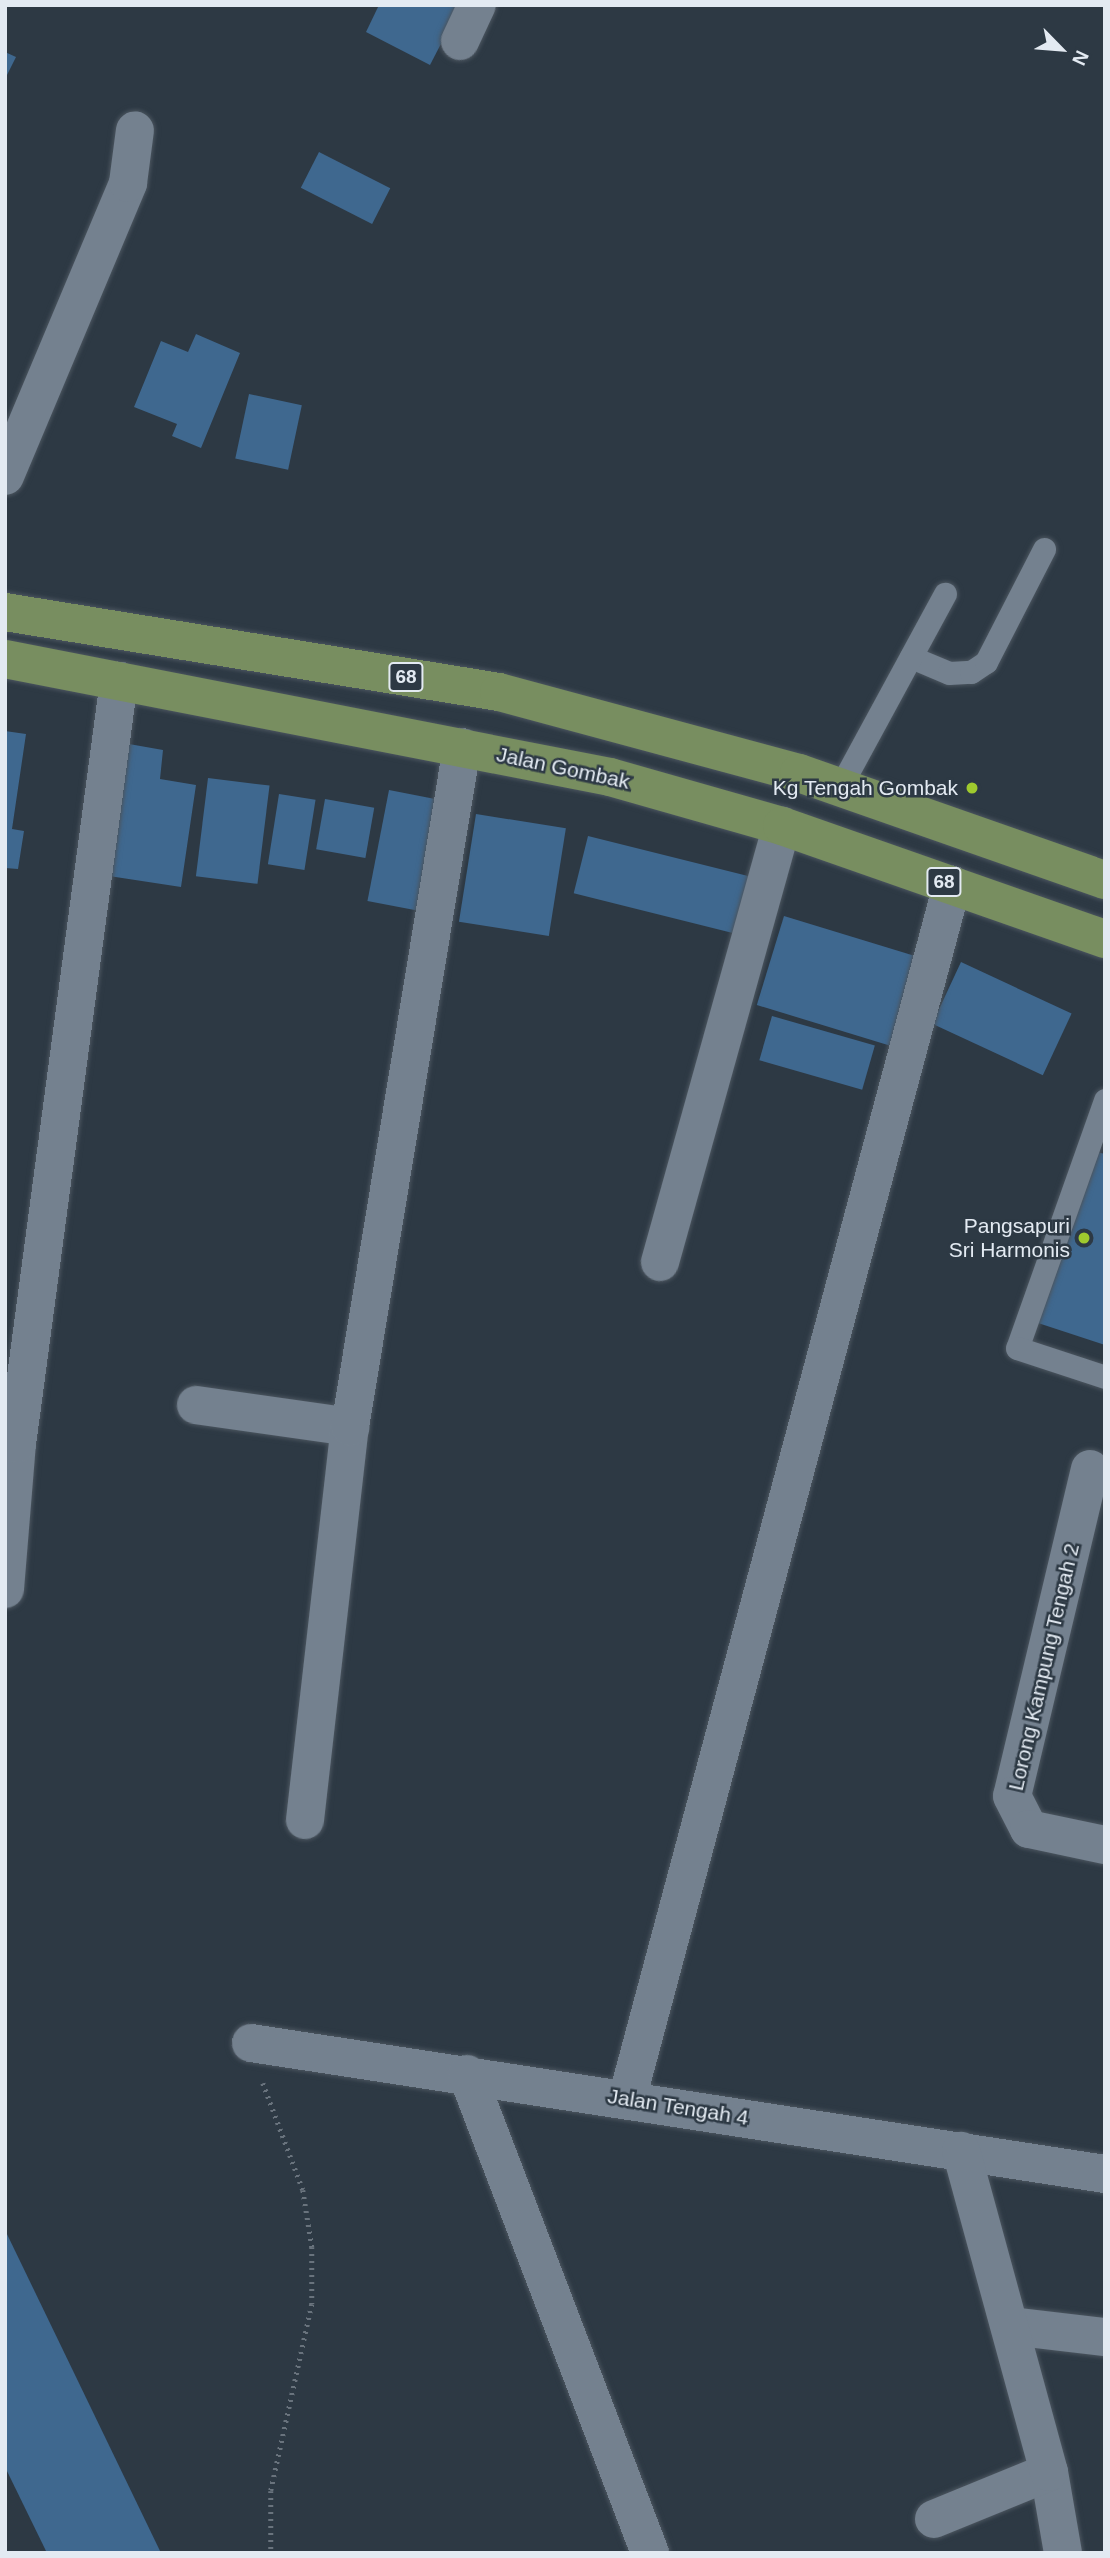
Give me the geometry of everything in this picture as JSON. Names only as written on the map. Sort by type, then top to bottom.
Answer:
[{"type":"main road","name":"68","points":[[5,612],[499,692],[840,787],[1105,880]]},
{"type":"main road","name":"Jalan Gombak","points":[[5,659],[610,777],[782,826],[1105,939]]},
{"type":"street","points":[[460,41],[477,5]]},
{"type":"street","points":[[5,476],[128,183],[135,130]]},
{"type":"street","points":[[5,1589],[18,1444],[119,681]]},
{"type":"street","points":[[305,1820],[350,1427],[462,747]]},
{"type":"street","points":[[660,1262],[782,826]]},
{"type":"street","points":[[627,2099],[952,885]]},
{"type":"street","points":[[196,1405],[350,1427]]},
{"type":"street","name":"Lorong Kampung Tengah 2","points":[[1090,1469],[1012,1796],[1029,1829],[1105,1845]]},
{"type":"street","name":"Jalan Tengah 4","points":[[255,2043],[1105,2174]]},
{"type":"street","points":[[467,2074],[650,2553]]},
{"type":"street","points":[[961,2151],[1049,2472],[1063,2553]]},
{"type":"street","points":[[1011,2326],[1105,2337]]},
{"type":"street","points":[[934,2519],[1049,2472]]},
{"type":"lane","points":[[911,657],[949,673],[986,662],[1044,549]]},
{"type":"lane","points":[[840,787],[945,594]]},
{"type":"lane","points":[[1103,1109],[1017,1348],[1105,1377]]},
{"type":"path","points":[[255,2043],[261,2078],[303,2190],[312,2246],[312,2304],[271,2491],[271,2553]]},
{"type":"building","points":[[379,5],[461,5],[430,65],[366,32]]},
{"type":"building","points":[[5,52],[16,57],[5,79]]},
{"type":"building","points":[[319,152],[390,188],[372,224],[301,188]]},
{"type":"building","points":[[196,334],[240,353],[201,448],[172,436],[177,424],[134,407],[161,341],[188,352]]},
{"type":"building","points":[[249,394],[302,405],[288,470],[235,459]]},
{"type":"building","points":[[5,731],[26,734],[12,829],[24,831],[18,869],[5,868]]},
{"type":"building","points":[[129,744],[163,750],[160,779],[196,785],[181,887],[109,876]]},
{"type":"building","points":[[208,778],[270,786],[257,884],[196,876]]},
{"type":"building","points":[[389,790],[448,801],[426,912],[367,901]]},
{"type":"building","points":[[279,794],[316,800],[304,870],[268,864]]},
{"type":"building","points":[[325,799],[374,808],[365,858],[316,849]]},
{"type":"building","points":[[476,814],[566,828],[549,936],[459,922]]},
{"type":"building","points":[[588,836],[752,877],[738,934],[574,893]]},
{"type":"building","points":[[784,916],[921,958],[894,1047],[757,1005]]},
{"type":"building","points":[[961,962],[1072,1014],[1043,1075],[932,1024]]},
{"type":"building","points":[[772,1016],[875,1045],[862,1090],[759,1060]]},
{"type":"building","name":"Pangsapuri Sri Harmonis","points":[[1093,1151],[1105,1154],[1105,1345],[1035,1322]]},
{"type":"building","points":[[5,2230],[161,2553],[47,2553],[5,2467]]},
{"type":"place","name":"Kg Tengah Gombak","points":[[972,788]]},
{"type":"place","name":"Pangsapuri Sri Harmonis","points":[[1084,1238]]}]
